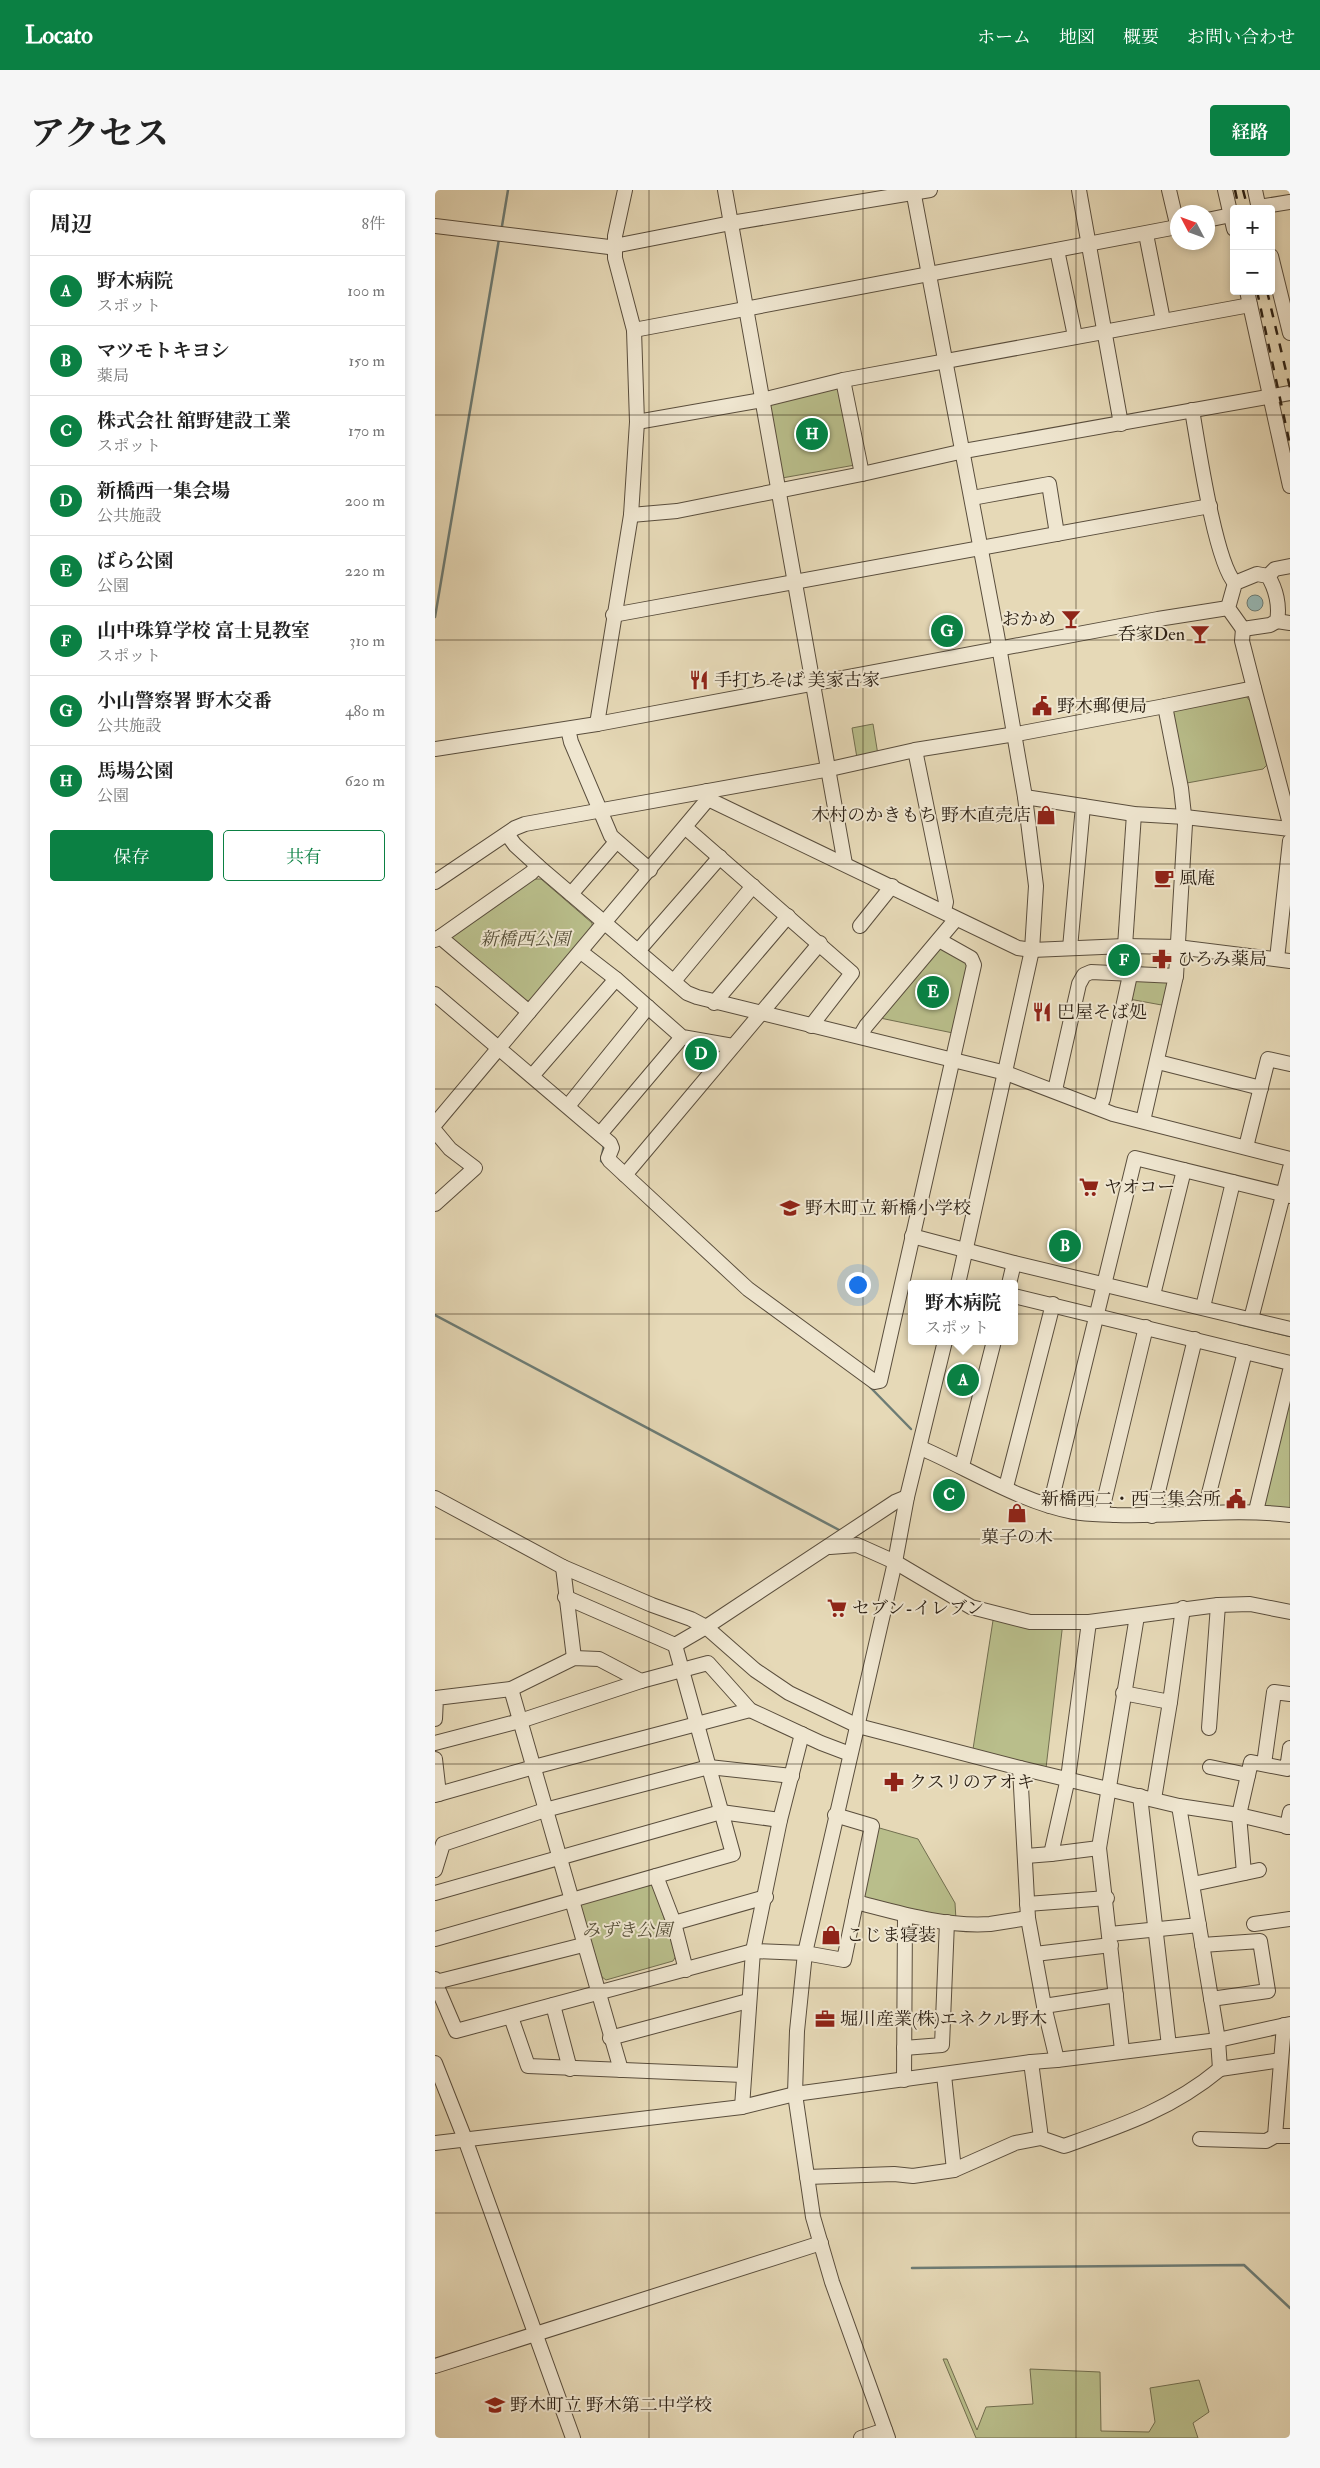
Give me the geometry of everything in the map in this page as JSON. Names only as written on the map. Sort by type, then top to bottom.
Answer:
[{"type":"street","points":[[597,724],[613,615],[631,515],[637,422],[634,330],[615,258],[615,236],[625,190]]},
{"type":"street","points":[[725,190],[830,769],[845,864]]},
{"type":"street","points":[[435,226],[601,247],[615,246],[731,223],[914,191],[930,190]]},
{"type":"street","points":[[1079,190],[1121,424]]},
{"type":"street","points":[[1169,190],[1172,205]]},
{"type":"street","points":[[1225,190],[1230,211]]},
{"type":"street","points":[[1255,190],[1258,205]]},
{"type":"street","points":[[914,191],[964,451],[1014,734],[1025,797],[1036,886],[1032,950],[959,1280]]},
{"type":"street","points":[[1274,205],[1290,202]]},
{"type":"street","points":[[1215,218],[1230,215]]},
{"type":"street","points":[[634,330],[929,276],[1170,228]]},
{"type":"street","points":[[1146,234],[1163,320]]},
{"type":"street","points":[[1057,250],[1075,336]]},
{"type":"street","points":[[1275,267],[1286,299],[1290,333]]},
{"type":"street","points":[[1248,295],[1290,486]]},
{"type":"street","points":[[637,422],[762,400],[843,380],[946,360],[1250,305]]},
{"type":"street","points":[[843,380],[862,474]]},
{"type":"street","points":[[631,515],[677,511],[779,489],[862,474],[964,451],[1290,393]]},
{"type":"street","points":[[1192,410],[1210,506],[1227,572],[1235,583]]},
{"type":"street","points":[[972,498],[1049,484],[1057,534]]},
{"type":"street","points":[[613,615],[1210,506]]},
{"type":"street","points":[[1268,576],[1275,569],[1290,566]]},
{"type":"street","points":[[1235,583],[1257,574],[1268,576],[1272,583],[1283,622],[1243,629]]},
{"type":"street","points":[[1228,608],[1235,583]]},
{"type":"street","points":[[435,749],[597,724],[1228,608]]},
{"type":"street","points":[[1228,608],[1243,629],[1242,641],[1290,824]]},
{"type":"street","points":[[435,882],[525,824],[707,795],[915,750],[1014,734],[1254,688]]},
{"type":"street","points":[[1143,1121],[1158,1062],[1176,976],[1185,817],[1165,706]]},
{"type":"street","points":[[568,729],[571,742],[611,836],[650,870]]},
{"type":"street","points":[[915,750],[946,902],[943,911]]},
{"type":"street","points":[[435,1124],[686,828],[707,795]]},
{"type":"street","points":[[707,795],[956,919],[1018,948],[1032,950],[1125,946],[1177,947],[1284,960],[1290,841]]},
{"type":"street","points":[[1025,797],[1134,814],[1185,817],[1290,829]]},
{"type":"street","points":[[1070,948],[1083,806]]},
{"type":"street","points":[[1125,946],[1134,814]]},
{"type":"street","points":[[686,828],[852,973],[811,1026]]},
{"type":"street","points":[[507,834],[515,846],[687,993],[714,1003],[860,1036],[1006,1073],[1099,1108],[1290,1159]]},
{"type":"street","points":[[571,894],[616,842]]},
{"type":"street","points":[[638,951],[720,857]]},
{"type":"street","points":[[529,1012],[437,938],[531,873],[538,866]]},
{"type":"street","points":[[674,981],[753,886]]},
{"type":"street","points":[[861,926],[892,886]]},
{"type":"street","points":[[714,1003],[788,916]]},
{"type":"street","points":[[860,1036],[956,919]]},
{"type":"street","points":[[435,994],[612,1145],[608,1158],[610,1161],[748,1289],[875,1382],[880,1381],[975,965],[971,958],[939,940]]},
{"type":"street","points":[[625,1175],[819,944]]},
{"type":"street","points":[[581,952],[616,979],[682,1037],[733,1046]]},
{"type":"street","points":[[1055,1090],[1079,984],[1083,976],[1091,972],[1176,976]]},
{"type":"street","points":[[1099,1108],[1103,1099],[1129,975]]},
{"type":"street","points":[[532,1076],[616,979]]},
{"type":"street","points":[[567,1106],[648,1007]]},
{"type":"street","points":[[600,1134],[682,1037]]},
{"type":"street","points":[[1246,1147],[1268,1059],[1290,1064]]},
{"type":"street","points":[[1158,1062],[1261,1088]]},
{"type":"street","points":[[435,1131],[450,1149],[475,1168],[435,1204]]},
{"type":"street","points":[[1049,1506],[1135,1158],[1287,1195]]},
{"type":"street","points":[[1251,1319],[1287,1195],[1290,1168]]},
{"type":"street","points":[[1153,1295],[1184,1170]]},
{"type":"street","points":[[1203,1307],[1233,1182]]},
{"type":"street","points":[[912,1236],[1104,1285],[1290,1328]]},
{"type":"street","points":[[1010,1280],[1014,1263]]},
{"type":"street","points":[[1018,1297],[1290,1363]]},
{"type":"street","points":[[1006,1487],[1053,1304]]},
{"type":"street","points":[[1101,1514],[1146,1327]]},
{"type":"street","points":[[1152,1516],[1195,1339]]},
{"type":"street","points":[[861,2438],[886,2434],[832,2282],[813,2217],[795,2094],[797,2031],[805,1953],[835,1815],[858,1726],[895,1562],[907,1497],[921,1448],[944,1345]]},
{"type":"street","points":[[962,1466],[993,1345]]},
{"type":"street","points":[[1205,1513],[1245,1352]]},
{"type":"street","points":[[1256,1511],[1290,1372]]},
{"type":"street","points":[[921,1448],[1049,1506],[1076,1512],[1152,1516],[1256,1511],[1290,1515]]},
{"type":"street","points":[[675,1645],[830,1547],[895,1502],[907,1497]]},
{"type":"street","points":[[435,1498],[563,1567],[652,1606],[691,1619],[706,1627],[755,1670],[789,1694],[858,1726],[1020,1768],[1179,1806],[1239,1815],[1289,1827],[1290,1812]]},
{"type":"street","points":[[830,1547],[857,1545],[895,1562],[971,1608],[1030,1622],[1089,1622],[1183,1608],[1218,1605],[1250,1604],[1290,1612]]},
{"type":"street","points":[[563,1567],[565,1597],[574,1658]]},
{"type":"street","points":[[565,1597],[675,1645]]},
{"type":"street","points":[[1209,1728],[1218,1605]]},
{"type":"street","points":[[1154,1799],[1183,1608]]},
{"type":"street","points":[[1122,2050],[1107,1898],[1099,1848],[1110,1789],[1123,1692],[1137,1616]]},
{"type":"street","points":[[1051,1854],[1067,1778],[1089,1622]]},
{"type":"street","points":[[435,1939],[733,1854],[675,1645]]},
{"type":"street","points":[[435,1719],[436,1698],[511,1689],[574,1658],[599,1659],[641,1682]]},
{"type":"street","points":[[435,1743],[520,1721],[641,1682],[708,1663],[750,1710],[850,1754]]},
{"type":"street","points":[[511,1689],[560,1857],[583,1945],[621,2070]]},
{"type":"street","points":[[1123,1692],[1170,1702]]},
{"type":"street","points":[[1264,1764],[1274,1692],[1290,1694]]},
{"type":"street","points":[[435,1759],[437,1795],[534,1767],[750,1710]]},
{"type":"street","points":[[742,2107],[753,1951],[781,1820],[802,1734]]},
{"type":"street","points":[[1245,1873],[1239,1815],[1251,1762],[1289,1769],[1290,1748]]},
{"type":"street","points":[[435,1870],[443,1844],[545,1810],[709,1767],[792,1776]]},
{"type":"street","points":[[1210,1767],[1248,1775]]},
{"type":"street","points":[[1020,1768],[1028,1918],[1044,2006],[1057,2060]]},
{"type":"street","points":[[1140,1796],[1169,2046]]},
{"type":"street","points":[[1179,1806],[1218,2040],[1220,2069]]},
{"type":"street","points":[[435,1893],[721,1812],[781,1820]]},
{"type":"street","points":[[583,1945],[435,1981],[456,2031],[753,1951],[805,1953],[844,1960],[872,1826],[835,1815]]},
{"type":"street","points":[[1026,1856],[1099,1848]]},
{"type":"street","points":[[1193,1884],[1259,1870]]},
{"type":"street","points":[[657,1876],[674,1923],[686,1970]]},
{"type":"street","points":[[674,1923],[765,1897]]},
{"type":"street","points":[[1027,1904],[1107,1898]]},
{"type":"street","points":[[856,1902],[905,1915],[947,1922],[988,1924],[1028,1918]]},
{"type":"street","points":[[904,2080],[905,1915]]},
{"type":"street","points":[[1254,1924],[1290,1919]]},
{"type":"street","points":[[904,2048],[942,2045],[947,1922]]},
{"type":"street","points":[[1035,1954],[1111,1940],[1154,1928],[1199,1925]]},
{"type":"street","points":[[1203,1945],[1260,1941],[1268,1991],[1211,1999]]},
{"type":"street","points":[[1044,2006],[1116,1995]]},
{"type":"street","points":[[611,2038],[748,2001]]},
{"type":"street","points":[[553,2005],[570,2069]]},
{"type":"street","points":[[511,2017],[528,2066],[743,2075]]},
{"type":"street","points":[[435,2143],[742,2107],[795,2094],[1122,2050],[1218,2040],[1287,2025],[1281,2060],[1275,2136]]},
{"type":"street","points":[[807,2177],[895,2174],[913,2176],[954,2170],[1015,2143],[1041,2138],[1064,2146],[1133,2121],[1195,2090],[1220,2069],[1281,2060]]},
{"type":"street","points":[[1031,2062],[1041,2138]]},
{"type":"street","points":[[435,2063],[465,2139],[573,2438]]},
{"type":"street","points":[[943,2075],[954,2170]]},
{"type":"street","points":[[1200,2139],[1266,2141],[1275,2136],[1290,2136]]},
{"type":"street","points":[[435,2366],[821,2243]]},
{"type":"green space","points":[[841,387],[855,465],[782,478],[768,404]]},
{"type":"green space","points":[[1246,696],[1254,706],[1267,765],[1263,769],[1187,783],[1183,781],[1170,715],[1176,708]]},
{"type":"green space","points":[[873,724],[878,755],[857,758],[852,728]]},
{"type":"green space","name":"新橋西公園","points":[[531,879],[541,879],[592,923],[593,933],[532,1001],[525,1001],[447,937]]},
{"type":"green space","points":[[939,948],[966,960],[970,966],[953,1033],[880,1018]]},
{"type":"green space","points":[[1137,980],[1166,980],[1171,985],[1167,1006],[1129,999],[1131,986]]},
{"type":"green space","points":[[1290,1399],[1290,1510],[1262,1505]]},
{"type":"green space","points":[[994,1614],[1063,1622],[1046,1768],[973,1749]]},
{"type":"green space","points":[[876,1827],[918,1839],[955,1903],[956,1920],[861,1898]]},
{"type":"green space","name":"みずき公園","points":[[653,1883],[676,1956],[673,1961],[606,1980],[602,1977],[579,1904]]},
{"type":"green space","points":[[943,2359],[947,2359],[977,2430],[986,2407],[1033,2404],[1030,2369],[1100,2372],[1101,2431],[1149,2432],[1155,2422],[1150,2388],[1199,2380],[1209,2412],[1193,2423],[1198,2438],[976,2438]]},
{"type":"water","points":[[1255,595],[1261,597],[1263,603],[1261,609],[1255,611],[1249,609],[1247,603],[1249,597]]},
{"type":"waterway","points":[[502,226],[508,190]]},
{"type":"waterway","points":[[435,617],[499,239]]},
{"type":"waterway","points":[[604,1145],[601,1161],[604,1163]]},
{"type":"waterway","points":[[435,1315],[841,1531]]},
{"type":"waterway","points":[[1239,1324],[1290,1336]]},
{"type":"waterway","points":[[870,1387],[911,1429]]},
{"type":"waterway","points":[[912,2268],[1244,2265],[1290,2308]]},
{"type":"railway","points":[[1235,190],[1238,205]]},
{"type":"railway","points":[[1243,190],[1247,205]]},
{"type":"railway","points":[[1258,295],[1290,445]]},
{"type":"railway","points":[[1268,295],[1290,388]]},
{"type":"place","name":"馬場公園","points":[[812,434]]},
{"type":"place","name":"おかめ","points":[[1071,619]]},
{"type":"place","name":"小山警察署 野木交番","points":[[947,631]]},
{"type":"place","name":"呑家Den","points":[[1200,634]]},
{"type":"place","name":"手打ちそば 美家古家","points":[[699,680]]},
{"type":"place","name":"野木郵便局","points":[[1042,706]]},
{"type":"place","name":"木村のかきもち 野木直売店","points":[[1046,815]]},
{"type":"place","name":"風庵","points":[[1164,878]]},
{"type":"place","name":"ひろみ薬局","points":[[1162,959]]},
{"type":"place","name":"山中珠算学校 富士見教室","points":[[1124,960]]},
{"type":"place","name":"ばら公園","points":[[933,992]]},
{"type":"place","name":"巴屋そば処","points":[[1042,1012]]},
{"type":"place","name":"新橋西一集会場","points":[[701,1054]]},
{"type":"place","name":"ヤオコー","points":[[1089,1187]]},
{"type":"place","name":"野木町立 新橋小学校","points":[[790,1208]]},
{"type":"place","name":"マツモトキヨシ","points":[[1065,1246]]},
{"type":"place","name":"野木病院","points":[[963,1380]]},
{"type":"place","name":"株式会社 舘野建設工業","points":[[949,1495]]},
{"type":"place","name":"新橋西二・西三集会所","points":[[1236,1499]]},
{"type":"place","name":"菓子の木","points":[[1017,1513]]},
{"type":"place","name":"セブン-イレブン","points":[[837,1608]]},
{"type":"place","name":"クスリのアオキ","points":[[894,1782]]},
{"type":"place","name":"こじま寝装","points":[[831,1935]]},
{"type":"place","name":"堀川産業(株)エネクル野木","points":[[825,2019]]},
{"type":"place","name":"野木町立 野木第二中学校","points":[[495,2405]]}]
